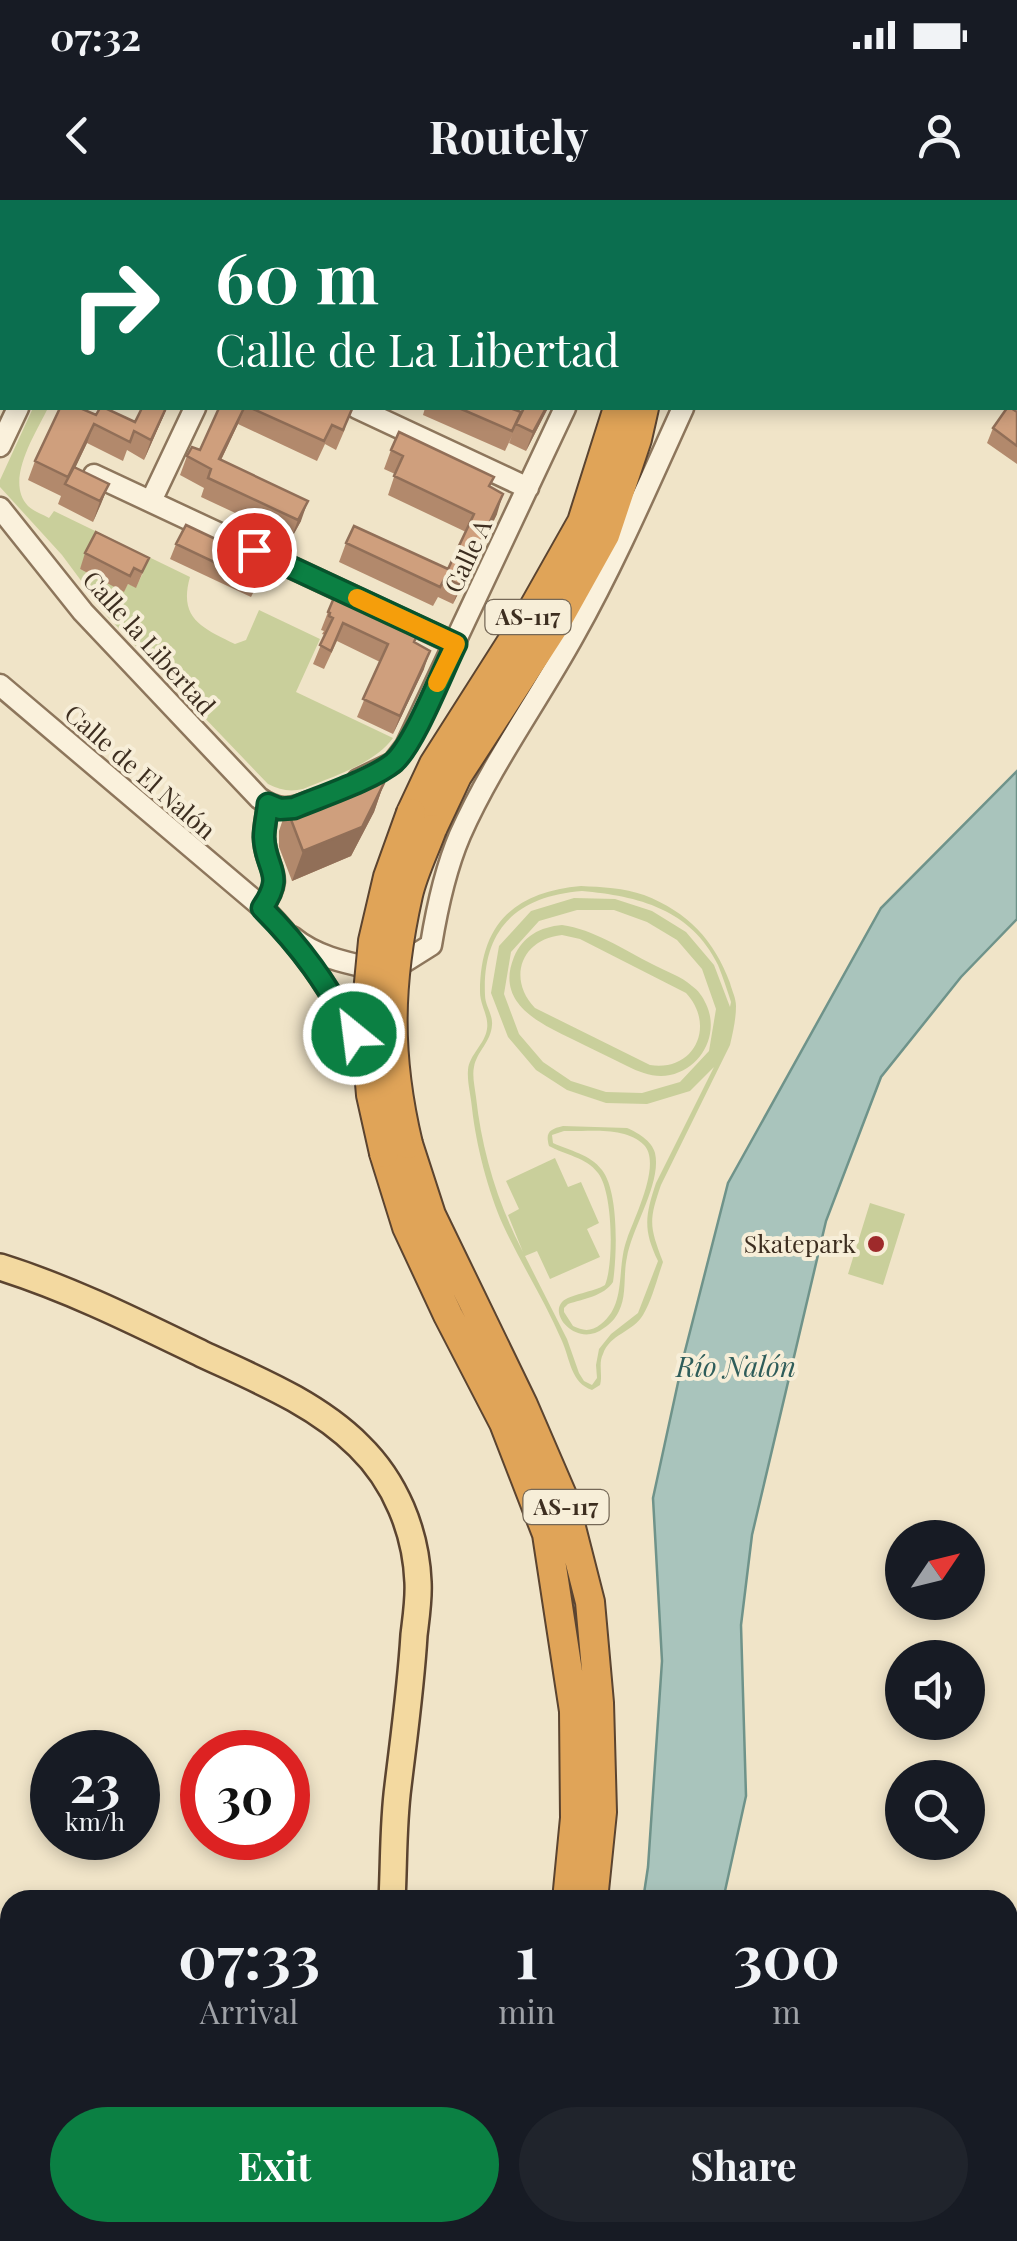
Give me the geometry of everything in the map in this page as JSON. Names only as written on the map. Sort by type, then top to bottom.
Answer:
[{"type":"highway","name":"AS-117","points":[[422,821],[457,776],[556,622],[605,535],[644,410]]},
{"type":"highway","points":[[637,439],[656,410]]},
{"type":"highway","name":"AS-117","points":[[567,1890],[576,1818],[574,1711],[547,1534],[504,1423],[407,1226],[396,1148],[392,991],[434,764],[534,607],[582,522],[617,412]]},
{"type":"highway","name":"AS-117","points":[[396,1148],[523,1405],[564,1500],[590,1602],[599,1703],[602,1812],[594,1890]]},
{"type":"main road","points":[[0,1267],[79,1296],[319,1414],[358,1445],[402,1505],[418,1582],[411,1684],[397,1793],[393,1890]]},
{"type":"main road","points":[[377,1890],[394,1869]]},
{"type":"street","points":[[0,446],[17,410]]},
{"type":"street","points":[[151,501],[194,410]]},
{"type":"street","points":[[361,410],[528,488]]},
{"type":"street","name":"Calle A","points":[[268,804],[280,809],[294,808],[393,762],[406,746],[564,410]]},
{"type":"street","points":[[292,937],[323,956],[388,972],[431,946],[438,902],[459,837],[620,547],[682,410]]},
{"type":"street","points":[[94,475],[456,644]]},
{"type":"street","name":"Calle la Libertad","points":[[0,508],[83,612],[220,759],[268,804]]},
{"type":"street","name":"Calle de El Nalón","points":[[2,687],[292,937],[326,983],[354,1034]]},
{"type":"street","points":[[262,908],[274,889],[264,840],[268,804]]},
{"type":"green space","points":[[32,410],[47,410],[21,471],[21,496],[28,506],[49,518],[54,511],[190,577],[187,603],[196,620],[235,644],[246,640],[259,610],[320,639],[296,692],[393,738],[364,763],[303,789],[285,790],[268,784],[108,617],[62,555],[0,487]],"holes":[[[91,547],[143,573],[136,587],[128,584],[124,591],[107,583],[110,574],[98,569],[94,576],[80,569]]]},
{"type":"green space","points":[[558,889],[621,889],[674,910],[698,929],[716,954],[736,1003],[730,1045],[657,1197],[652,1224],[663,1262],[652,1296],[639,1321],[606,1347],[600,1385],[592,1390],[575,1376],[555,1326],[498,1212],[480,1152],[468,1079],[469,1065],[487,1029],[480,997],[486,947],[506,915],[537,895]],"holes":[[[582,891],[643,902],[678,918],[707,946],[731,1002],[730,1007],[714,965],[686,932],[652,911],[615,899],[574,898],[531,911],[499,946],[491,993],[508,1037],[536,1070],[567,1090],[606,1103],[647,1104],[690,1091],[714,1067],[652,1195],[648,1231],[658,1261],[638,1313],[599,1349],[597,1378],[592,1385],[579,1373],[567,1339],[525,1256],[537,1251],[550,1279],[600,1257],[587,1229],[599,1223],[581,1182],[568,1187],[555,1158],[506,1181],[519,1209],[508,1215],[523,1252],[492,1177],[473,1074],[491,1031],[485,999],[486,971],[497,934],[522,908],[559,894]],[[577,910],[614,910],[647,922],[677,940],[702,969],[716,1009],[709,1051],[680,1082],[642,1093],[606,1092],[571,1081],[543,1062],[519,1034],[504,994],[511,952],[539,921]]]},
{"type":"green space","points":[[554,926],[574,927],[597,935],[678,976],[696,990],[706,1004],[711,1026],[699,1057],[670,1075],[648,1074],[559,1033],[524,1009],[510,987],[514,957],[527,938]],"holes":[[[562,935],[580,939],[686,993],[695,1006],[700,1032],[689,1054],[666,1065],[650,1065],[535,1008],[526,997],[520,973],[528,952],[548,938]]]},
{"type":"green space","points":[[563,1126],[627,1128],[647,1141],[655,1153],[651,1191],[630,1245],[618,1314],[594,1333],[568,1328],[559,1308],[566,1299],[605,1285],[611,1245],[607,1195],[593,1168],[549,1146],[548,1134]],"holes":[[[564,1131],[627,1135],[644,1145],[649,1154],[648,1178],[624,1250],[618,1296],[609,1316],[587,1330],[573,1326],[564,1308],[599,1294],[613,1282],[615,1224],[608,1180],[602,1170],[586,1157],[553,1143],[552,1135]]]},
{"type":"green space","name":"Skatepark","points":[[870,1203],[905,1214],[883,1285],[848,1274]]},
{"type":"water","name":"Río Nalón","points":[[1017,771],[1017,919],[961,977],[881,1077],[826,1221],[752,1535],[741,1625],[746,1796],[725,1890],[645,1890],[662,1661],[653,1498],[684,1355],[728,1183],[881,908]]},
{"type":"building","points":[[59,410],[85,410],[96,415],[99,410],[109,410],[135,422],[141,410],[165,410],[151,440],[134,431],[130,442],[94,424],[68,477],[35,461]]},
{"type":"building","points":[[218,410],[243,410],[219,459],[308,501],[298,520],[208,478],[211,469],[187,456],[192,447],[200,450]]},
{"type":"building","points":[[255,410],[352,410],[343,430],[332,425],[324,441]]},
{"type":"building","points":[[464,410],[521,412],[512,431]]},
{"type":"building","points":[[523,410],[545,410],[533,432],[516,424]]},
{"type":"building","points":[[1006,410],[1017,412],[1017,446],[993,428]]},
{"type":"building","points":[[399,432],[494,477],[489,486],[503,494],[460,585],[445,578],[440,587],[346,543],[354,526],[448,569],[474,514],[394,476],[403,456],[391,450]]},
{"type":"building","points":[[74,467],[109,484],[100,501],[65,484]]},
{"type":"building","points":[[186,525],[266,563],[256,582],[176,544]]},
{"type":"building","points":[[96,532],[149,558],[142,572],[134,568],[130,576],[85,553]]},
{"type":"building","points":[[336,593],[418,633],[414,642],[430,651],[400,716],[363,699],[388,644],[343,623],[331,651],[320,645],[333,618],[328,612]]},
{"type":"building","points":[[375,764],[382,770],[384,783],[362,827],[303,851],[290,817],[289,801]]},
{"type":"slow traffic","points":[[357,598],[456,644],[437,683]]},
{"type":"place","name":"Skatepark","points":[[876,1244]]},
{"type":"route","points":[[254,550],[456,644],[406,746],[393,762],[294,808],[280,809],[268,804],[264,840],[274,889],[262,908],[292,937],[326,983],[354,1034]]}]
